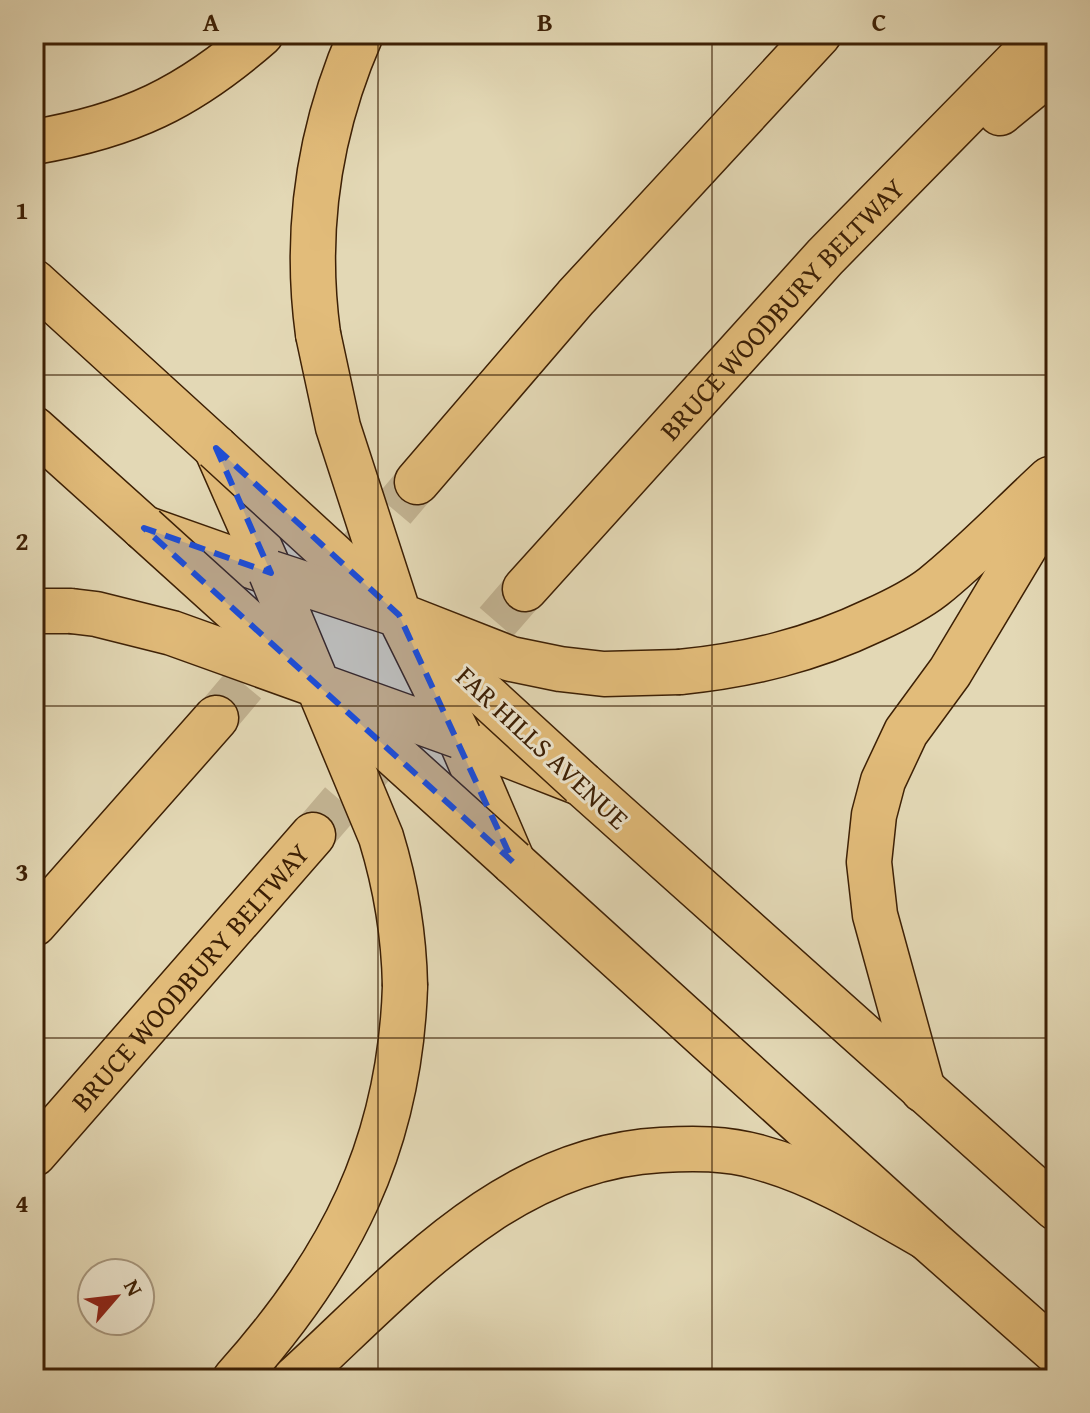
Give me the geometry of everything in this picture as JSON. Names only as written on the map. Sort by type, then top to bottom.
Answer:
[{"type":"main road","points":[[34,142],[95,130],[151,110],[214,73],[261,34]]},
{"type":"main road","points":[[361,34],[340,88],[317,184],[312,249],[318,334],[326,380],[342,442],[399,615],[459,736],[513,862]]},
{"type":"main road","points":[[417,482],[576,297],[819,34]]},
{"type":"main road","name":"BRUCE WOODBURY BELTWAY","points":[[525,589],[825,257],[1044,34]]},
{"type":"main road","points":[[825,257],[1056,67]]},
{"type":"main road","name":"FAR HILLS AVENUE","points":[[34,282],[582,784],[1056,1208]]},
{"type":"main road","points":[[34,429],[1056,1352]]},
{"type":"main road","points":[[216,448],[372,810],[390,865],[401,922],[405,986],[396,1075],[381,1136],[362,1192],[319,1274],[281,1327],[235,1379]]},
{"type":"main road","points":[[144,528],[399,615],[488,652],[537,665],[604,674],[680,672],[735,666],[786,655],[835,638],[886,615],[931,588],[1056,473]]},
{"type":"main road","points":[[923,1090],[875,915],[869,862],[874,815],[883,781],[906,732],[950,672],[1056,495]]},
{"type":"main road","points":[[52,611],[96,614],[172,633],[459,736],[582,784]]},
{"type":"main road","points":[[34,924],[216,718]]},
{"type":"main road","name":"BRUCE WOODBURY BELTWAY","points":[[34,1154],[313,835]]},
{"type":"main road","points":[[295,1379],[449,1239],[482,1214],[541,1179],[602,1158],[648,1150],[697,1148],[758,1157],[823,1182],[927,1238]]},
{"type":"highlighted area","points":[[216,448],[399,615],[513,862],[318,685],[144,528],[271,573]]},
{"type":"tunnel","points":[[351,560],[417,482]]},
{"type":"tunnel","points":[[453,672],[525,589]]},
{"type":"tunnel","points":[[216,718],[285,636]]},
{"type":"tunnel","points":[[313,835],[382,755]]}]
